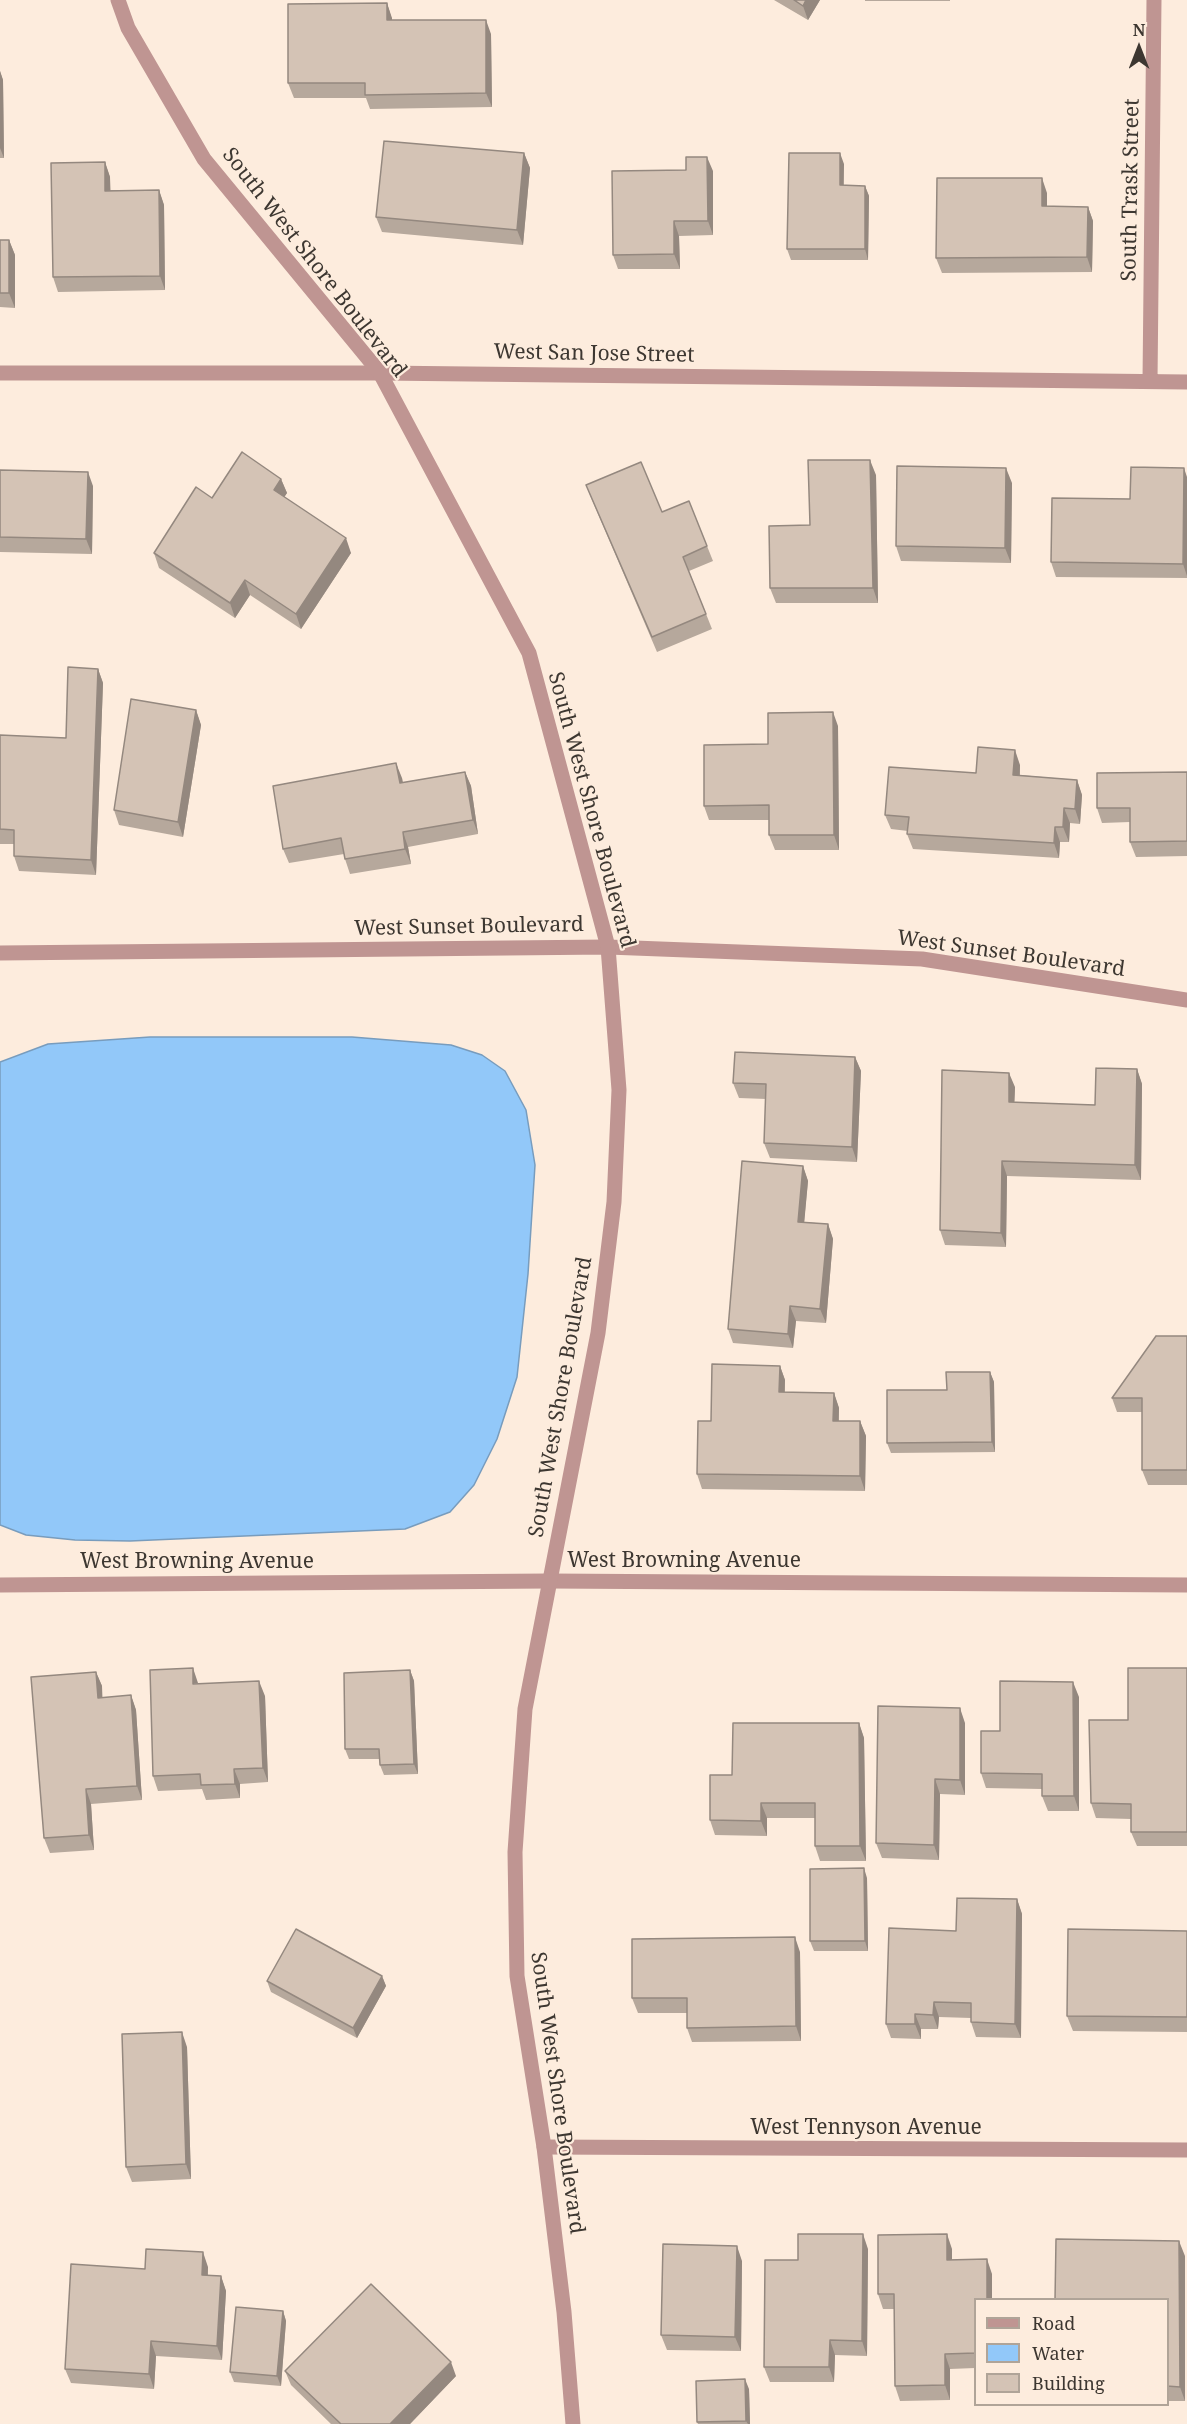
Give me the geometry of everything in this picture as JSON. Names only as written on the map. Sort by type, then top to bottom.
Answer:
[{"type":"street","name":"South West Shore Boulevard","points":[[118,0],[128,28],[204,159],[380,373],[529,653],[608,947],[620,1090],[614,1202],[598,1333],[525,1709],[515,1852],[517,1976],[544,2147],[564,2312],[573,2424]]},
{"type":"street","name":"South Trask Street","points":[[1150,381],[1154,0]]},
{"type":"street","name":"West San Jose Street","points":[[0,373],[380,373],[1187,381]]},
{"type":"street","name":"West Sunset Boulevard","points":[[0,953],[608,947],[922,959],[1187,1000]]},
{"type":"street","name":"West Browning Avenue","points":[[0,1585],[549,1581],[1187,1585]]},
{"type":"street","name":"West Tennyson Avenue","points":[[544,2147],[1187,2150]]},
{"type":"water","points":[[150,1037],[352,1037],[451,1045],[482,1055],[505,1071],[526,1110],[535,1165],[528,1274],[517,1377],[497,1439],[474,1485],[450,1512],[405,1529],[130,1541],[75,1540],[26,1535],[0,1525],[0,1062],[48,1044]]},
{"type":"building","points":[[794,0],[806,0],[803,6]]},
{"type":"building","points":[[387,3],[387,20],[486,20],[486,93],[365,95],[365,83],[288,83],[288,4]]},
{"type":"building","points":[[384,141],[524,153],[517,230],[376,217]]},
{"type":"building","points":[[789,153],[840,153],[840,185],[865,186],[865,249],[787,249]]},
{"type":"building","points":[[686,157],[707,157],[708,221],[674,221],[674,254],[613,255],[612,171],[686,170]]},
{"type":"building","points":[[105,162],[105,191],[159,190],[160,276],[53,277],[51,163]]},
{"type":"building","points":[[937,178],[1042,178],[1042,206],[1088,207],[1087,257],[936,258]]},
{"type":"building","points":[[0,240],[9,240],[9,293],[0,293]]},
{"type":"building","points":[[242,452],[281,479],[274,490],[346,538],[296,614],[245,580],[230,603],[154,553],[196,487],[212,498]]},
{"type":"building","points":[[808,460],[870,460],[873,588],[770,588],[769,526],[810,525]]},
{"type":"building","points":[[641,462],[662,512],[689,501],[707,546],[683,557],[706,614],[652,637],[586,485]]},
{"type":"building","points":[[897,466],[1006,468],[1005,548],[896,546]]},
{"type":"building","points":[[1131,467],[1184,468],[1183,564],[1051,562],[1052,498],[1130,499]]},
{"type":"building","points":[[0,470],[88,472],[86,539],[0,537]]},
{"type":"building","points":[[68,667],[98,669],[91,860],[14,856],[14,830],[0,829],[0,735],[66,738]]},
{"type":"building","points":[[131,699],[196,710],[178,822],[114,810]]},
{"type":"building","points":[[833,712],[834,835],[769,835],[769,805],[704,806],[704,745],[768,744],[768,713]]},
{"type":"building","points":[[978,747],[1015,750],[1013,775],[1077,780],[1075,809],[1064,808],[1063,827],[1055,827],[1054,843],[907,834],[909,817],[885,815],[889,767],[976,773]]},
{"type":"building","points":[[396,763],[400,783],[465,772],[473,820],[403,832],[405,849],[345,859],[341,838],[283,849],[273,786]]},
{"type":"building","points":[[1187,772],[1187,841],[1130,842],[1130,808],[1097,808],[1097,773]]},
{"type":"building","points":[[735,1052],[855,1057],[852,1147],[764,1143],[766,1084],[733,1083]]},
{"type":"building","points":[[1096,1068],[1137,1069],[1135,1165],[1002,1161],[1001,1233],[940,1230],[942,1070],[1009,1073],[1009,1102],[1095,1105]]},
{"type":"building","points":[[742,1161],[803,1166],[798,1222],[828,1224],[820,1309],[790,1306],[788,1334],[728,1329]]},
{"type":"building","points":[[1156,1336],[1187,1336],[1187,1470],[1142,1470],[1142,1398],[1112,1398]]},
{"type":"building","points":[[712,1364],[780,1366],[779,1392],[834,1393],[833,1421],[860,1421],[860,1476],[697,1474],[698,1421],[711,1421]]},
{"type":"building","points":[[946,1372],[990,1372],[992,1442],[887,1443],[887,1390],[947,1390]]},
{"type":"building","points":[[193,1668],[193,1684],[259,1681],[263,1768],[234,1769],[235,1784],[201,1785],[200,1774],[153,1776],[150,1670]]},
{"type":"building","points":[[1128,1668],[1187,1668],[1187,1832],[1131,1832],[1131,1804],[1091,1803],[1089,1720],[1128,1720]]},
{"type":"building","points":[[410,1670],[414,1764],[380,1765],[379,1749],[345,1749],[344,1673]]},
{"type":"building","points":[[96,1672],[98,1698],[131,1695],[137,1786],[86,1789],[89,1835],[44,1838],[31,1677]]},
{"type":"building","points":[[1000,1681],[1073,1682],[1074,1796],[1042,1796],[1042,1774],[981,1773],[981,1731],[1000,1731]]},
{"type":"building","points":[[878,1706],[960,1708],[960,1780],[935,1779],[934,1845],[876,1843]]},
{"type":"building","points":[[733,1723],[859,1723],[860,1846],[815,1846],[815,1803],[761,1803],[761,1821],[710,1820],[710,1775],[732,1775]]},
{"type":"building","points":[[864,1868],[865,1941],[810,1941],[810,1869]]},
{"type":"building","points":[[957,1898],[1017,1899],[1015,2024],[971,2022],[971,2003],[934,2002],[933,2015],[915,2014],[915,2024],[886,2024],[889,1928],[956,1931]]},
{"type":"building","points":[[296,1929],[382,1976],[353,2028],[267,1981]]},
{"type":"building","points":[[1068,1929],[1187,1931],[1187,2017],[1067,2016]]},
{"type":"building","points":[[795,1937],[796,2026],[687,2028],[687,1998],[632,1998],[632,1939]]},
{"type":"building","points":[[182,2032],[186,2164],[126,2167],[122,2034]]},
{"type":"building","points":[[798,2234],[863,2234],[862,2341],[830,2340],[829,2367],[764,2367],[765,2260],[798,2260]]},
{"type":"building","points":[[947,2234],[947,2260],[987,2259],[987,2298],[974,2298],[974,2353],[945,2354],[945,2385],[895,2386],[894,2294],[878,2294],[878,2235]]},
{"type":"building","points":[[1056,2239],[1179,2241],[1180,2387],[1169,2386],[1169,2298],[1055,2298]]},
{"type":"building","points":[[663,2244],[737,2246],[735,2337],[661,2335]]},
{"type":"building","points":[[146,2249],[203,2252],[202,2275],[221,2276],[217,2346],[151,2341],[149,2374],[65,2369],[71,2264],[145,2269]]},
{"type":"building","points":[[371,2284],[451,2362],[390,2424],[341,2424],[285,2371]]},
{"type":"building","points":[[236,2307],[283,2311],[277,2376],[230,2372]]},
{"type":"building","points":[[745,2379],[746,2421],[697,2422],[696,2381]]}]
